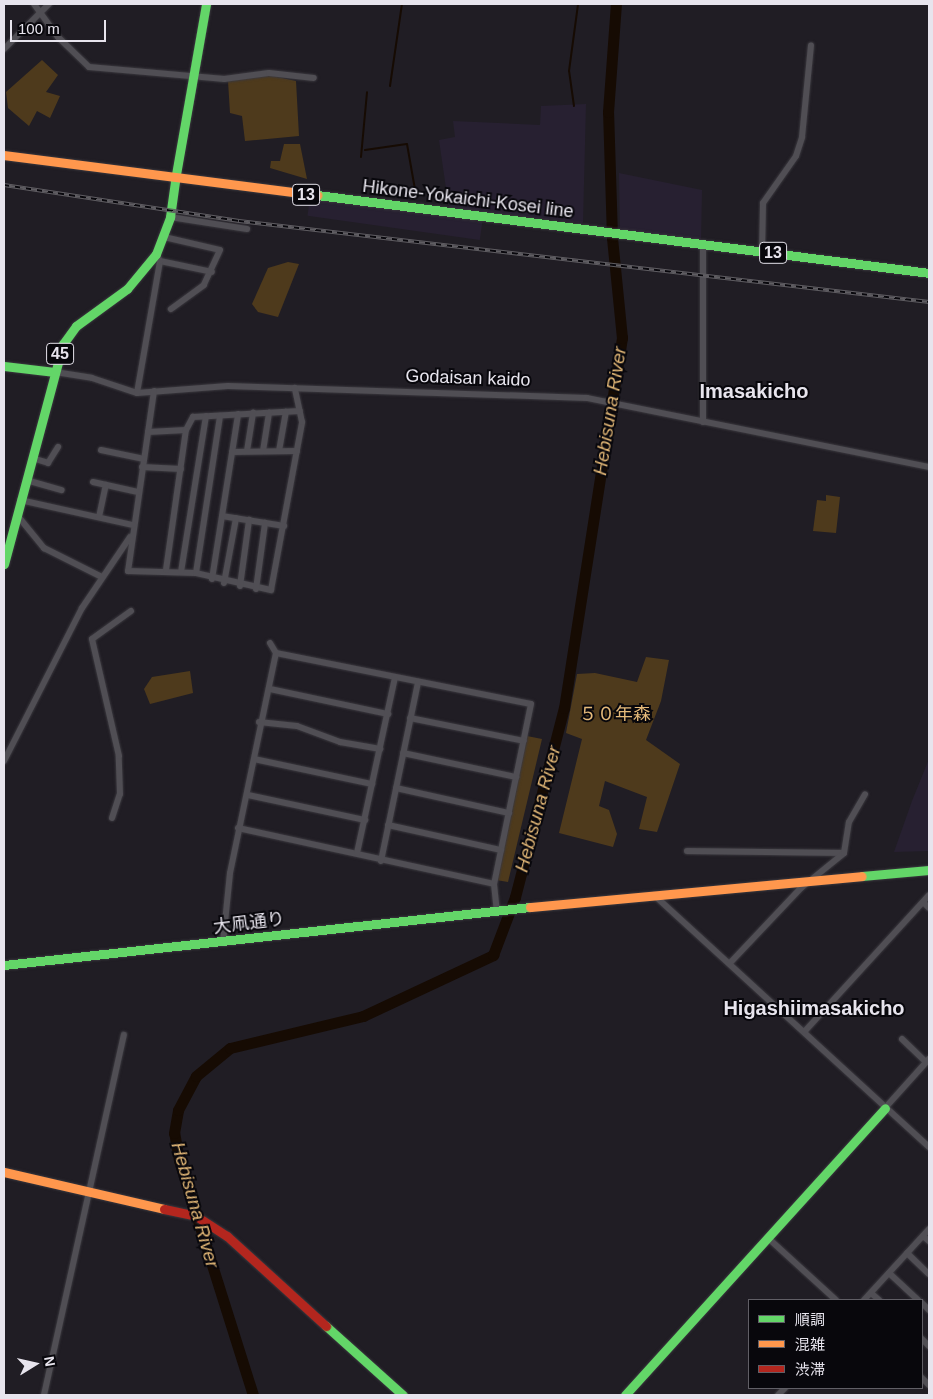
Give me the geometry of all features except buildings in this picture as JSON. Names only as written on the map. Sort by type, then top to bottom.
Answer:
[{"type":"street","points":[[34,4],[42,12],[58,37],[89,67],[224,79],[269,72],[314,78]]},
{"type":"street","points":[[4,49],[49,4]]},
{"type":"street","points":[[175,180],[206,4]]},
{"type":"street","points":[[762,252],[763,203],[796,156],[802,137],[811,45]]},
{"type":"street","name":"Hikone-Yokaichi-Kosei line","points":[[4,155],[175,180],[929,274]]},
{"type":"street","name":"45","points":[[4,564],[64,344],[76,326],[127,289],[158,258],[170,217],[175,180]]},
{"type":"street","points":[[170,217],[247,230]]},
{"type":"street","points":[[164,236],[220,250],[212,272],[192,296],[171,310]]},
{"type":"street","points":[[702,422],[703,246]]},
{"type":"street","points":[[137,393],[158,258],[212,272]]},
{"type":"street","name":"Godaisan kaido","points":[[4,366],[92,378],[137,393],[228,386],[612,402],[702,422],[929,466]]},
{"type":"street","points":[[154,391],[131,536],[128,570],[166,570],[196,573],[224,583],[271,590],[297,450],[300,411],[295,388]]},
{"type":"street","points":[[166,570],[186,430],[193,417],[253,412],[300,411]]},
{"type":"street","points":[[247,451],[253,412]]},
{"type":"street","points":[[263,451],[268,412]]},
{"type":"street","points":[[280,451],[286,412]]},
{"type":"street","points":[[212,579],[238,414]]},
{"type":"street","points":[[181,572],[206,416]]},
{"type":"street","points":[[196,573],[220,416]]},
{"type":"street","points":[[148,432],[186,430]]},
{"type":"street","points":[[32,458],[48,463],[58,447]]},
{"type":"street","points":[[101,450],[144,459]]},
{"type":"street","points":[[232,452],[297,450]]},
{"type":"street","points":[[142,467],[181,469]]},
{"type":"street","points":[[26,480],[62,490]]},
{"type":"street","points":[[94,482],[138,492]]},
{"type":"street","points":[[99,518],[106,485]]},
{"type":"street","points":[[20,500],[134,525]]},
{"type":"street","points":[[16,515],[44,548],[100,576]]},
{"type":"street","points":[[222,516],[284,526]]},
{"type":"street","points":[[224,583],[236,518]]},
{"type":"street","points":[[240,586],[249,520]]},
{"type":"street","points":[[256,589],[265,523]]},
{"type":"street","points":[[4,761],[100,576],[131,536]]},
{"type":"street","points":[[112,818],[120,794],[119,756],[92,639],[131,611]]},
{"type":"street","points":[[223,942],[238,828],[248,795],[259,722],[270,689],[276,654],[270,644]]},
{"type":"street","points":[[276,654],[532,704],[494,884],[497,911]]},
{"type":"street","points":[[357,853],[395,677]]},
{"type":"street","points":[[381,861],[418,682]]},
{"type":"street","points":[[270,689],[388,714]]},
{"type":"street","points":[[410,718],[524,741]]},
{"type":"street","points":[[259,722],[297,726],[340,742],[380,749]]},
{"type":"street","points":[[403,753],[516,777]]},
{"type":"street","points":[[254,759],[372,784]]},
{"type":"street","points":[[396,788],[509,814]]},
{"type":"street","points":[[730,963],[807,884],[844,854],[849,822],[865,794]]},
{"type":"street","points":[[248,795],[364,820]]},
{"type":"street","points":[[388,825],[501,850]]},
{"type":"street","points":[[238,828],[357,853],[381,861],[494,884]]},
{"type":"street","points":[[687,851],[844,854]]},
{"type":"street","name":"大凧通り","points":[[4,965],[517,908],[654,895],[807,884],[929,870]]},
{"type":"street","points":[[654,895],[805,1031],[885,1108],[929,1147]]},
{"type":"street","points":[[805,1031],[929,895]]},
{"type":"street","points":[[923,902],[929,908]]},
{"type":"street","points":[[44,1395],[124,1035]]},
{"type":"street","points":[[625,1395],[928,1060],[902,1039]]},
{"type":"street","points":[[4,1172],[177,1209],[207,1222],[403,1395]]},
{"type":"street","points":[[865,1299],[929,1229]]},
{"type":"street","points":[[923,1236],[929,1241]]},
{"type":"street","points":[[768,1238],[835,1299]]},
{"type":"street","points":[[907,1253],[929,1274]]},
{"type":"street","points":[[889,1273],[917,1299]]},
{"type":"street","points":[[870,1293],[878,1299]]},
{"type":"shaded area","points":[[586,104],[583,223],[449,209],[439,140],[455,137],[453,121],[540,125],[541,106]]},
{"type":"shaded area","points":[[619,173],[702,190],[701,242],[620,230]]},
{"type":"shaded area","points":[[310,198],[482,222],[480,240],[307,216]]},
{"type":"shaded area","points":[[929,759],[929,851],[894,852],[912,801]]},
{"type":"green space","points":[[42,60],[58,75],[46,92],[60,96],[50,118],[37,111],[29,126],[8,108],[6,92]]},
{"type":"green space","points":[[268,75],[296,81],[299,136],[245,141],[242,116],[230,113],[228,81]]},
{"type":"green space","points":[[284,144],[300,144],[307,179],[270,168],[271,161],[280,161]]},
{"type":"green space","points":[[288,262],[299,264],[278,317],[258,312],[252,304],[268,268]]},
{"type":"green space","points":[[826,495],[840,497],[836,533],[813,531],[817,500],[826,501]]},
{"type":"green space","name":"５０年森","points":[[646,657],[669,660],[661,701],[646,740],[680,764],[657,832],[639,829],[647,797],[605,781],[599,806],[609,810],[617,834],[613,847],[559,833],[582,739],[566,733],[577,674],[595,673],[637,682]]},
{"type":"green space","points":[[190,671],[193,693],[150,704],[144,689],[152,677]]},
{"type":"green space","points":[[527,736],[542,739],[508,882],[496,880]]},
{"type":"waterway","points":[[390,86],[402,4]]},
{"type":"waterway","points":[[574,106],[569,71],[578,4]]},
{"type":"waterway","name":"Hebisuna River","points":[[253,1395],[179,1160],[174,1133],[178,1110],[196,1076],[230,1048],[363,1016],[493,955],[515,897],[564,708],[622,338],[612,237],[608,112],[616,4]]},
{"type":"waterway","points":[[361,157],[367,92]]},
{"type":"waterway","points":[[365,150],[407,144],[416,195]]},
{"type":"railway","points":[[4,185],[239,221],[929,302]]},
{"type":"traffic: fast","points":[[175,180],[206,4]]},
{"type":"traffic: fast","points":[[4,564],[63,344],[76,326],[127,289],[156,254],[170,217],[175,180]]},
{"type":"traffic: fast","points":[[317,195],[929,273]]},
{"type":"traffic: fast","points":[[4,366],[55,372]]},
{"type":"traffic: fast","points":[[862,876],[929,870]]},
{"type":"traffic: fast","points":[[4,965],[530,907]]},
{"type":"traffic: fast","points":[[625,1395],[885,1108]]},
{"type":"traffic: fast","points":[[326,1326],[403,1395]]},
{"type":"traffic: slow","points":[[4,155],[317,195]]},
{"type":"traffic: slow","points":[[530,907],[862,876]]},
{"type":"traffic: slow","points":[[4,1172],[164,1209]]},
{"type":"traffic: jam","points":[[164,1209],[196,1216],[227,1236],[326,1326]]},
{"type":"district","name":"Imasakicho","points":[[754,391]]},
{"type":"district","name":"Higashiimasakicho","points":[[814,1008]]}]
